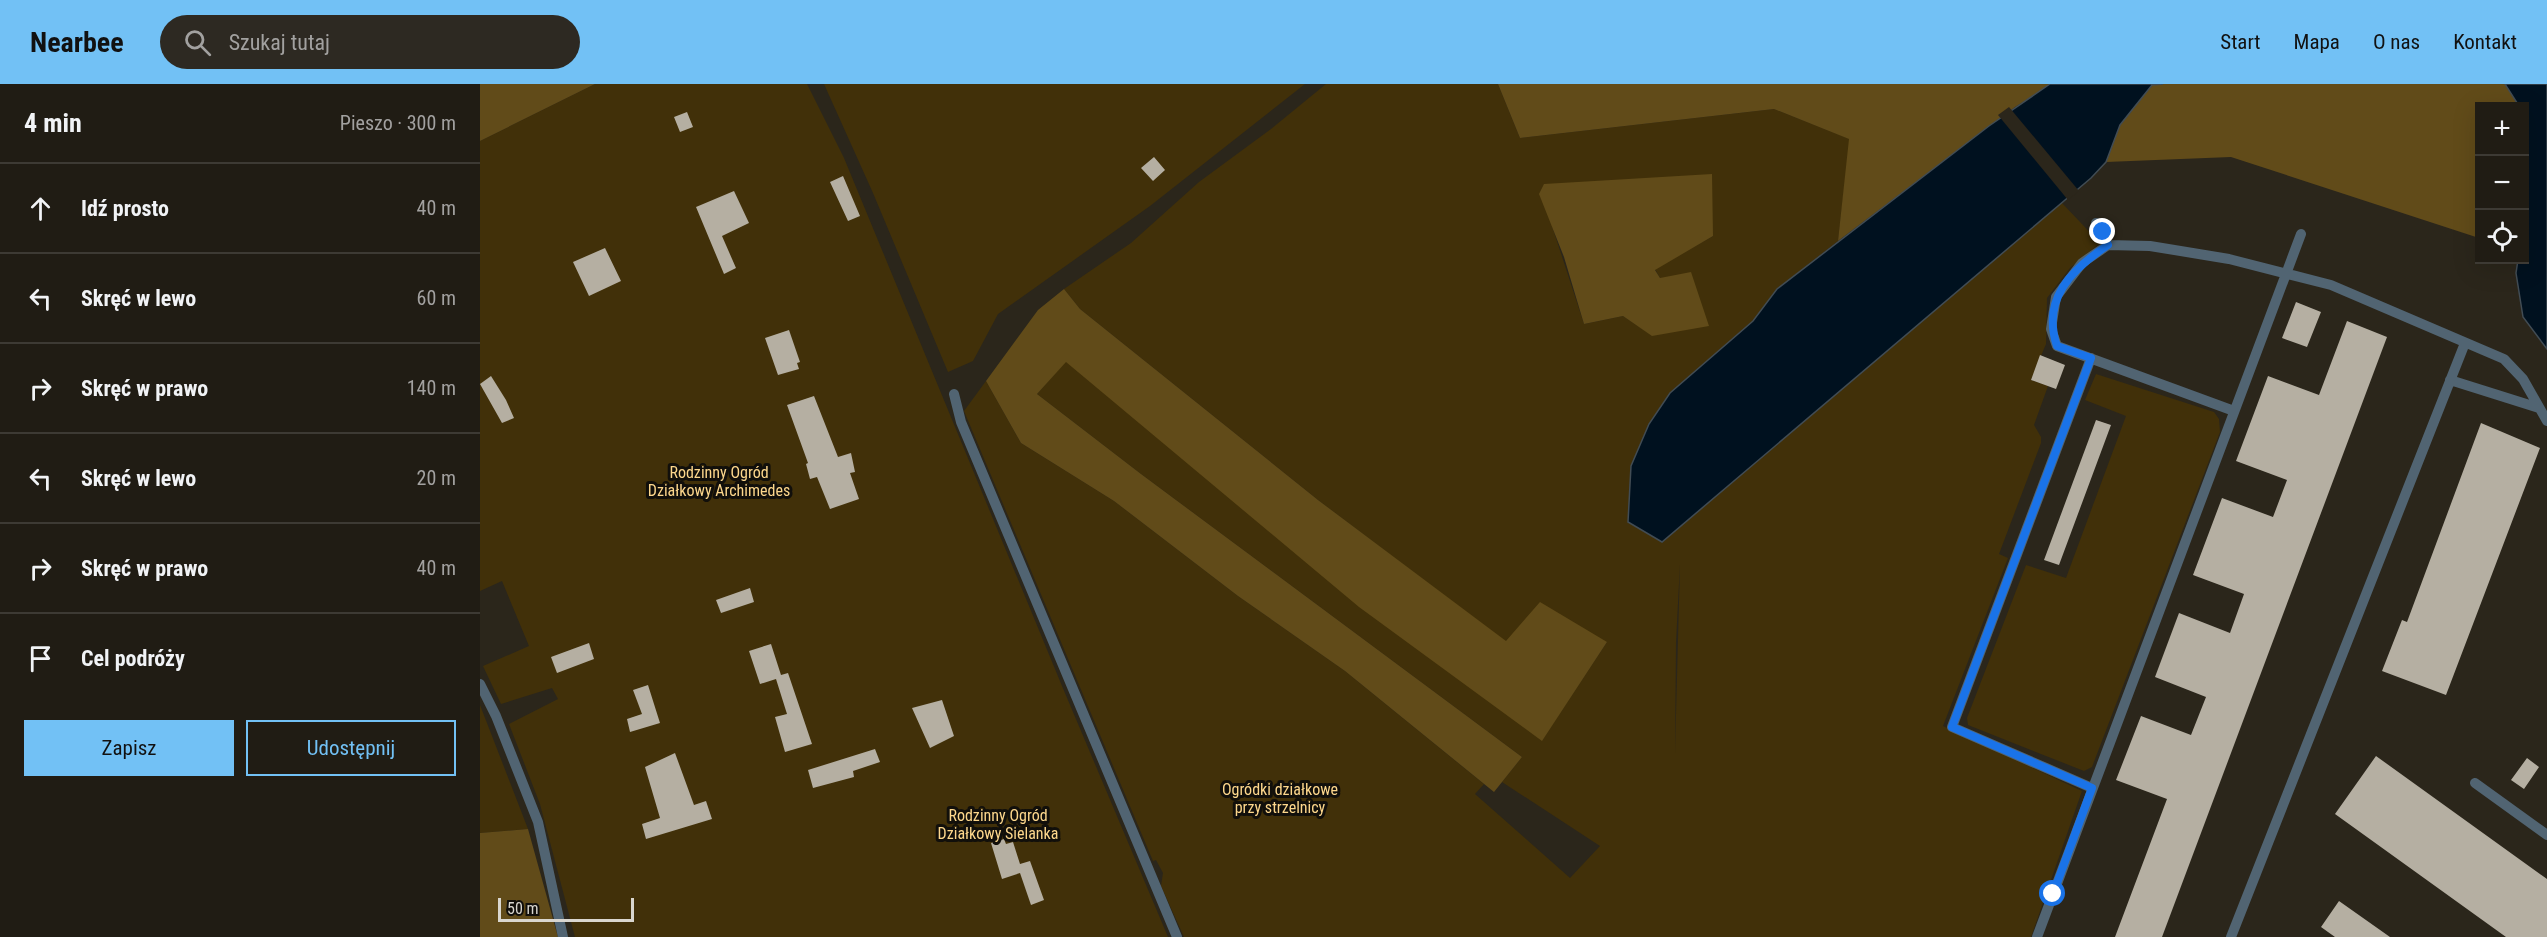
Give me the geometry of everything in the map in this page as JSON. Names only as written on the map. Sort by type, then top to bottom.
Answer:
[{"type":"lane","points":[[2096,222],[2108,245]]},
{"type":"lane","points":[[2037,937],[2301,234]]},
{"type":"lane","points":[[2234,411],[2057,346],[2051,328],[2056,297],[2082,263],[2108,245],[2150,246],[2229,259],[2331,285],[2504,359],[2523,379],[2547,421]]},
{"type":"lane","points":[[2231,937],[2464,343]]},
{"type":"lane","points":[[2091,358],[1952,727],[2092,788]]},
{"type":"lane","points":[[2450,380],[2539,408]]},
{"type":"lane","points":[[954,394],[961,423],[1177,937]]},
{"type":"lane","points":[[480,684],[496,716],[538,822],[563,937]]},
{"type":"lane","points":[[2475,783],[2547,835]]},
{"type":"green space","name":"Rodzinny Ogród Działkowy Archimedes","points":[[595,84],[807,84],[844,158],[1168,937],[575,937],[540,804],[509,724],[558,699],[552,688],[501,704],[483,666],[529,646],[502,581],[480,591],[480,141]]},
{"type":"green space","points":[[824,84],[1305,84],[1150,206],[998,314],[973,361],[948,372],[873,193]]},
{"type":"green space","name":"Ogródki działkowe przy strzelnicy","points":[[1326,84],[1498,84],[1520,138],[1774,109],[1850,139],[1838,241],[1777,289],[1753,321],[1670,393],[1649,424],[1631,466],[1662,542],[2061,202],[2100,243],[2070,268],[2047,298],[2046,344],[2031,380],[2048,386],[2034,425],[2041,437],[2041,443],[1999,554],[2008,558],[1943,726],[2082,791],[2031,937],[1184,937],[1161,886],[1163,873],[1156,860],[1153,861],[964,411],[986,381],[1021,443],[1114,501],[1238,596],[1345,671],[1484,784],[1475,794],[1570,878],[1600,846],[1502,782],[1522,757],[1037,394],[1066,361],[1359,606],[1542,740],[1607,642],[1506,642],[1318,500],[1080,309],[1064,289],[1131,243],[1199,182],[1271,129]],"holes":[[[1552,226],[1713,236],[1655,269],[1660,278],[1653,336],[1623,316],[1584,324]],[[1680,564],[1675,753],[1676,642]]]},
{"type":"green space","points":[[2096,374],[2214,412],[2219,419],[2220,432],[2092,767],[2084,771],[1968,725],[1967,718],[2026,565],[2066,578],[2126,416],[2085,400]]},
{"type":"green space","points":[[480,705],[528,829],[480,833]]},
{"type":"shaded area","points":[[480,84],[595,84],[480,141]]},
{"type":"shaded area","points":[[1498,84],[2052,84],[2015,107],[1838,241],[1849,139],[1774,109],[1520,138]]},
{"type":"shaded area","points":[[2505,84],[2516,102],[2475,102],[2475,237],[2231,157],[2106,162],[2120,125],[2152,85]]},
{"type":"shaded area","points":[[1712,174],[1713,236],[1655,270],[1660,278],[1691,272],[1709,326],[1652,336],[1623,316],[1584,324],[1564,257],[1539,194],[1544,184]]},
{"type":"shaded area","points":[[1064,289],[1080,309],[1318,500],[1506,641],[1540,602],[1607,642],[1542,741],[1359,607],[1066,362],[1037,394],[1522,757],[1494,792],[1345,671],[1238,596],[1114,501],[1021,443],[986,381],[1038,310]]},
{"type":"shaded area","points":[[528,829],[558,937],[480,937],[480,833]]},
{"type":"water","points":[[2050,84],[2163,84],[2152,85],[2120,125],[2106,162],[2091,178],[1662,542],[1628,522],[1631,466],[1649,424],[1670,393],[1753,321],[1777,289],[1989,126]]},
{"type":"water","points":[[2505,84],[2547,84],[2547,349],[2523,317],[2516,273],[2517,264],[2529,264],[2529,102],[2516,102]]},
{"type":"pier","points":[[2009,107],[2079,191],[2068,200],[1998,115]]},
{"type":"building","points":[[687,112],[693,127],[680,132],[674,117]]},
{"type":"building","points":[[1154,157],[1165,170],[1153,181],[1141,168]]},
{"type":"building","points":[[843,176],[860,216],[848,221],[830,182]]},
{"type":"building","points":[[734,191],[749,223],[722,236],[736,268],[724,274],[696,207]]},
{"type":"building","points":[[605,248],[621,281],[589,296],[573,262]]},
{"type":"building","points":[[2296,302],[2321,312],[2307,347],[2282,338]]},
{"type":"building","points":[[2347,321],[2387,337],[2162,937],[2115,937],[2167,799],[2116,780],[2141,716],[2191,735],[2206,697],[2155,677],[2179,613],[2230,633],[2244,594],[2193,575],[2222,498],[2273,517],[2287,480],[2236,461],[2268,376],[2319,395]]},
{"type":"building","points":[[789,330],[800,362],[797,363],[799,369],[778,375],[765,338]]},
{"type":"building","points":[[2040,355],[2065,365],[2056,389],[2031,380]]},
{"type":"building","points":[[491,376],[514,418],[502,423],[480,384]]},
{"type":"building","points":[[814,396],[838,457],[851,453],[855,472],[850,473],[859,499],[830,509],[817,477],[810,479],[806,464],[808,463],[787,405]]},
{"type":"building","points":[[2096,420],[2111,425],[2059,565],[2044,560]]},
{"type":"building","points":[[2481,423],[2540,448],[2446,695],[2382,671],[2402,620],[2407,622]]},
{"type":"building","points":[[750,588],[754,602],[721,613],[716,600]]},
{"type":"building","points":[[589,643],[594,659],[557,673],[551,657]]},
{"type":"building","points":[[771,644],[781,675],[788,673],[812,744],[785,752],[775,717],[787,714],[776,679],[760,684],[749,651]]},
{"type":"building","points":[[648,685],[660,723],[630,732],[627,719],[642,714],[633,690]]},
{"type":"building","points":[[942,700],[954,736],[930,748],[912,708]]},
{"type":"building","points":[[875,749],[880,762],[853,771],[854,777],[813,788],[808,770]]},
{"type":"building","points":[[675,753],[694,805],[706,801],[712,819],[646,839],[642,824],[660,818],[645,767]]},
{"type":"building","points":[[2376,756],[2547,879],[2547,937],[2506,937],[2335,814]]},
{"type":"building","points":[[2527,758],[2539,767],[2524,789],[2511,780]]},
{"type":"building","points":[[1004,839],[1006,844],[1013,842],[1020,864],[1030,861],[1044,900],[1031,905],[1020,873],[1002,879],[991,843]]},
{"type":"building","points":[[2339,901],[2390,937],[2335,937],[2321,927]]},
{"type":"route","points":[[2053,894],[2092,788],[1952,727],[2091,358],[2057,346],[2051,328],[2056,297],[2082,263],[2108,245],[2103,232]]},
{"type":"park label","name":"Rodzinny Ogród Działkowy Sielanka","points":[[998,824]]}]
